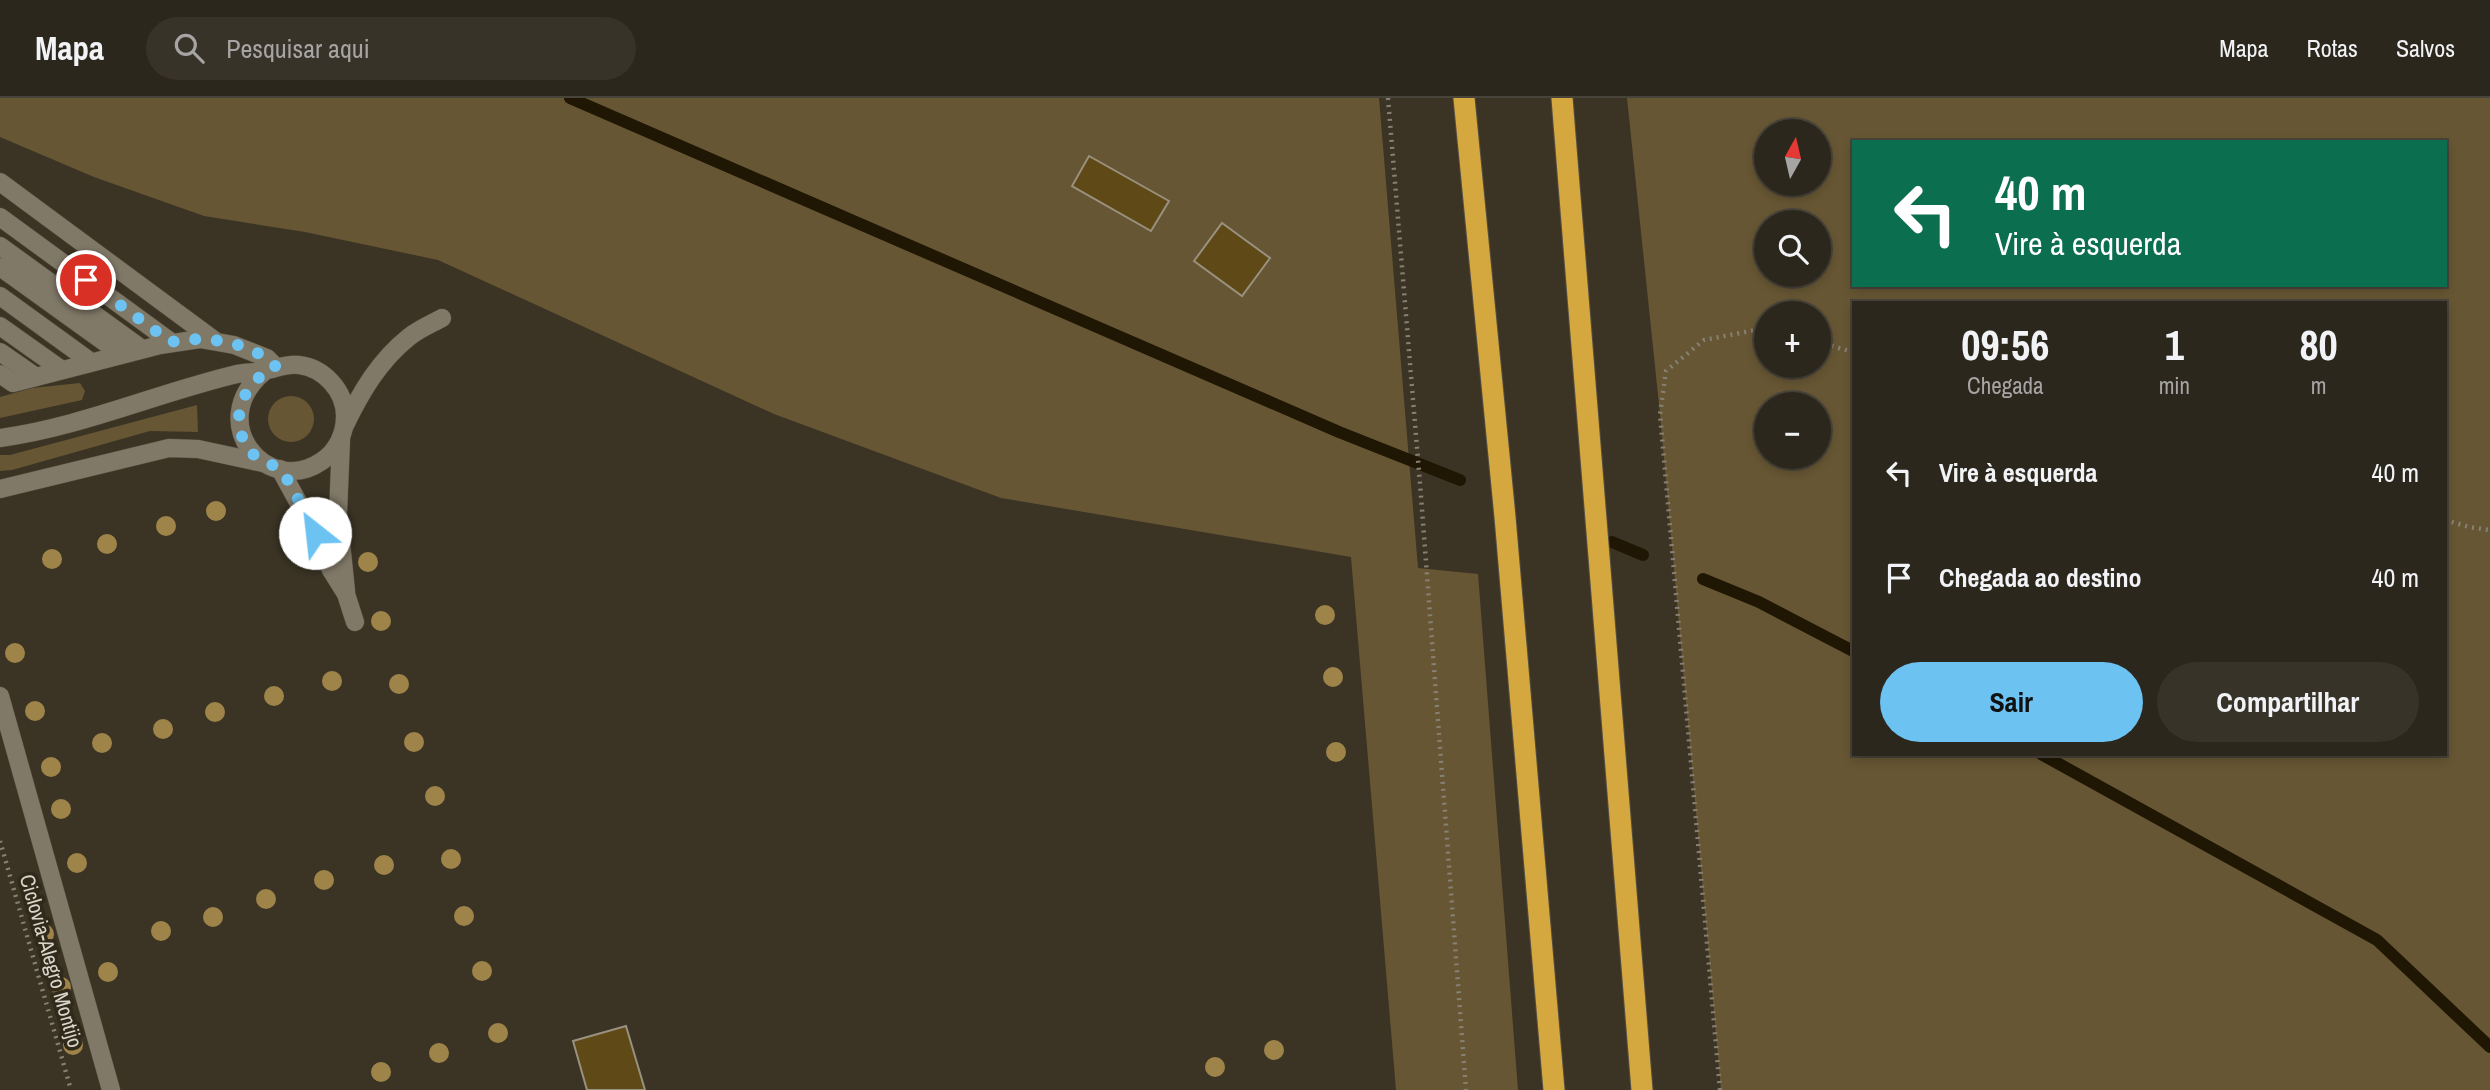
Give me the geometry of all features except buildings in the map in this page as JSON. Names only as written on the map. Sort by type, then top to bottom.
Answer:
[{"type":"highway","points":[[1464,98],[1505,517],[1554,1090]]},
{"type":"highway","points":[[1562,98],[1642,1090]]},
{"type":"lane","points":[[0,182],[214,340]]},
{"type":"lane","points":[[0,217],[171,342]]},
{"type":"lane","points":[[0,246],[142,349]]},
{"type":"lane","points":[[0,267],[121,354]]},
{"type":"lane","points":[[0,296],[92,362]]},
{"type":"lane","points":[[0,489],[169,447],[198,449],[295,471],[309,468],[333,451],[361,391],[375,370],[409,337],[442,318]]},
{"type":"lane","points":[[0,326],[62,370]]},
{"type":"lane","points":[[4,382],[36,377],[171,342],[200,339],[214,340],[257,353],[267,358],[270,369]]},
{"type":"lane","points":[[0,352],[36,377]]},
{"type":"lane","points":[[0,438],[25,435],[90,418],[238,373],[300,365],[325,376],[341,397],[343,432],[338,513],[345,562],[346,594]]},
{"type":"lane","points":[[270,369],[245,391],[238,418],[240,433],[255,456],[274,467],[315,533],[331,570],[346,594],[355,622]]},
{"type":"lane","points":[[0,696],[111,1090]]},
{"type":"path","points":[[1388,98],[1422,496],[1466,1090]]},
{"type":"path","points":[[1720,1090],[1660,414],[1666,371],[1704,340],[1754,330]]},
{"type":"path","points":[[1831,346],[1852,352]]},
{"type":"path","points":[[2447,521],[2490,530]]},
{"type":"path","name":"Ciclovia-Alegro Montijo","points":[[0,841],[71,1090]]},
{"type":"shaded area","points":[[0,98],[1379,98],[1418,568],[1478,574],[1518,1090],[1396,1090],[1351,557],[1001,498],[774,414],[438,260],[305,232],[204,216],[94,177],[0,137]]},
{"type":"shaded area","points":[[1627,98],[2490,98],[2490,1090],[1721,1090],[1660,414]]},
{"type":"shaded area","points":[[80,383],[85,391],[82,400],[0,418],[0,397],[32,388]]},
{"type":"shaded area","points":[[291,396],[300,397],[307,403],[313,410],[313,428],[307,435],[300,441],[291,442],[282,441],[275,435],[269,428],[268,419],[269,410],[275,403],[282,397]]},
{"type":"shaded area","points":[[197,405],[198,432],[150,431],[12,470],[0,471],[0,455],[10,455]]},
{"type":"waterway","points":[[570,98],[1339,432],[1460,480]]},
{"type":"waterway","points":[[1612,542],[1643,555]]},
{"type":"waterway","points":[[1703,579],[1759,602],[1852,650]]},
{"type":"waterway","points":[[2045,756],[2377,940],[2490,1047]]},
{"type":"route","points":[[86,280],[171,342],[214,340],[257,353],[276,367],[265,371],[245,391],[238,418],[240,433],[255,456],[280,469],[315,533]]}]
